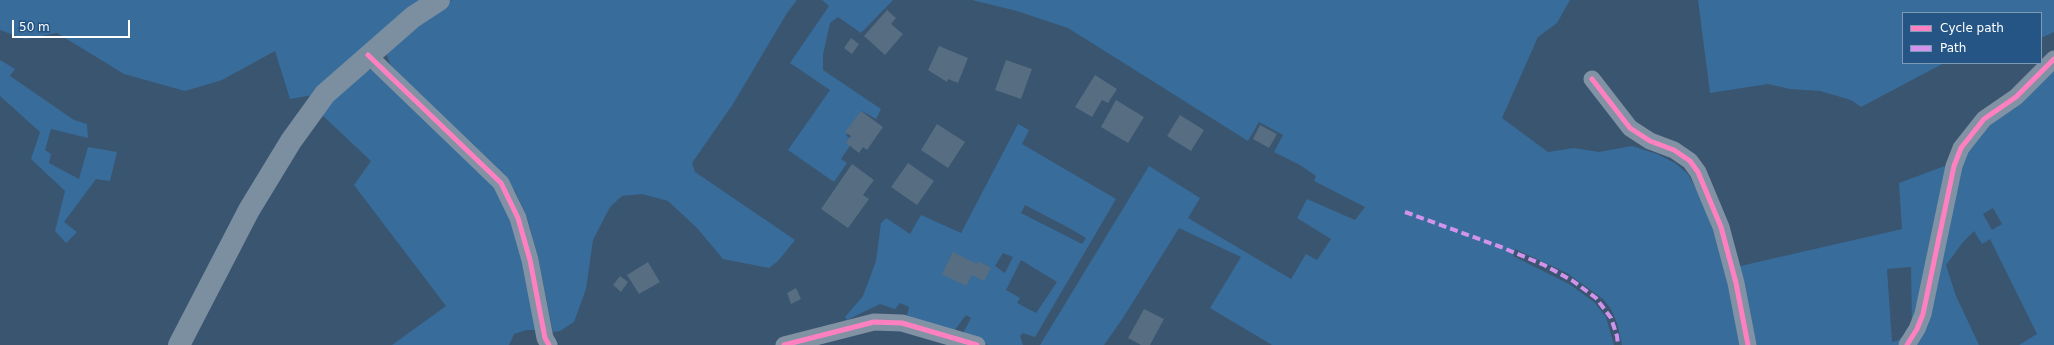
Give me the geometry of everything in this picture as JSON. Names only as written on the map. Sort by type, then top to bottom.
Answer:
[{"type":"main road","points":[[179,345],[249,210],[291,142],[325,94],[413,17],[439,0]]},
{"type":"street","points":[[368,55],[501,183],[518,218],[530,260],[545,338],[549,345]]},
{"type":"street","points":[[1907,345],[1917,329],[1923,314],[1954,166],[1961,148],[1984,119],[2016,97],[2054,59]]},
{"type":"street","points":[[1592,79],[1630,128],[1650,141],[1674,150],[1690,160],[1698,172],[1723,234],[1736,283],[1748,345]]},
{"type":"street","points":[[784,345],[874,322],[902,323],[977,345]]},
{"type":"shaded area","points":[[0,0],[424,0],[319,94],[290,99],[275,51],[222,80],[185,91],[124,74],[57,33],[25,39],[0,30]]},
{"type":"shaded area","points":[[452,0],[797,0],[787,13],[733,104],[692,163],[695,172],[795,240],[778,261],[769,268],[723,259],[697,228],[668,201],[642,194],[622,196],[610,207],[593,240],[586,289],[574,322],[560,331],[553,332],[539,262],[528,220],[515,191],[502,175],[400,75],[390,64],[386,52],[419,21]]},
{"type":"shaded area","points":[[822,0],[893,0],[861,33],[838,17],[830,23],[823,55],[823,70],[881,109],[876,119],[862,111],[846,136],[854,140],[841,159],[847,163],[834,182],[788,150],[830,90],[790,63],[829,6]]},
{"type":"shaded area","points":[[972,0],[1570,0],[1557,23],[1538,37],[1502,118],[1548,152],[1574,148],[1599,152],[1632,146],[1657,154],[1675,163],[1688,174],[1704,204],[1722,257],[1741,345],[1622,345],[1617,323],[1611,309],[1603,299],[1567,273],[1515,249],[1513,256],[1571,285],[1594,302],[1606,317],[1614,345],[1272,345],[1210,308],[1241,257],[1179,228],[1123,318],[1104,345],[1040,345],[1149,166],[1200,198],[1188,218],[1291,279],[1306,254],[1317,260],[1331,239],[1297,218],[1307,199],[1355,220],[1365,207],[1314,181],[1316,176],[1300,165],[1274,152],[1283,135],[1259,122],[1248,141],[1068,28],[1017,11]]},
{"type":"shaded area","points":[[1698,0],[2054,0],[2054,32],[2042,38],[2042,12],[1902,12],[1902,64],[1942,64],[1861,107],[1851,100],[1820,91],[1790,89],[1768,84],[1710,93]]},
{"type":"shaded area","points":[[0,60],[15,69],[10,76],[74,120],[87,124],[88,138],[51,129],[45,150],[51,154],[49,163],[79,179],[88,147],[117,152],[110,181],[96,179],[64,222],[77,232],[66,243],[55,231],[65,191],[31,159],[40,132],[0,96]]},
{"type":"shaded area","points":[[2054,69],[2054,345],[2019,345],[2037,334],[1990,239],[1982,244],[1974,231],[1963,242],[1946,265],[1956,296],[1979,345],[1913,345],[1965,152],[1973,138]],"holes":[[[1993,208],[2002,224],[1992,230],[1983,214]]]},
{"type":"shaded area","points":[[363,70],[372,70],[498,189],[518,227],[537,330],[526,330],[514,334],[509,345],[392,345],[446,306],[354,185],[371,161],[322,115],[341,89]]},
{"type":"shaded area","points":[[1018,124],[1029,130],[1022,144],[1116,199],[1035,337],[1023,333],[1020,336],[1023,345],[988,345],[963,333],[971,318],[966,315],[954,331],[914,319],[907,315],[909,307],[900,303],[895,309],[880,304],[847,320],[845,317],[863,296],[876,261],[881,223],[886,218],[910,234],[921,215],[961,233]],"holes":[[[1025,205],[1069,228],[1086,238],[1082,244],[1021,213]],[[1003,253],[1013,257],[1005,273],[995,266]],[[1021,260],[1057,282],[1036,313],[1017,303],[1020,298],[1006,290]]]},
{"type":"shaded area","points":[[1950,164],[1919,314],[1906,338],[1898,345],[1752,345],[1736,267],[1902,229],[1899,183]],"holes":[[[1911,267],[1912,325],[1907,333],[1897,341],[1892,342],[1887,269]]]},
{"type":"building","points":[[887,10],[896,18],[891,24],[903,34],[885,55],[864,36]]},
{"type":"building","points":[[851,38],[859,44],[852,54],[844,48]]},
{"type":"building","points":[[939,46],[968,58],[958,83],[948,79],[947,82],[928,70]]},
{"type":"building","points":[[1006,60],[1032,69],[1021,99],[995,90]]},
{"type":"building","points":[[1095,75],[1117,89],[1108,103],[1102,100],[1092,117],[1075,107]]},
{"type":"building","points":[[1116,100],[1144,117],[1128,143],[1101,127]]},
{"type":"building","points":[[861,111],[883,127],[867,150],[863,147],[859,153],[846,143],[851,136],[845,132]]},
{"type":"building","points":[[1180,115],[1204,130],[1191,151],[1167,136]]},
{"type":"building","points":[[937,124],[965,142],[948,168],[921,150]]},
{"type":"building","points":[[1260,125],[1277,134],[1269,148],[1253,139]]},
{"type":"building","points":[[908,163],[934,181],[917,205],[891,187]]},
{"type":"building","points":[[852,164],[874,180],[863,195],[869,199],[848,228],[821,209]]},
{"type":"building","points":[[953,252],[977,264],[978,261],[991,268],[984,281],[972,275],[966,286],[942,274]]},
{"type":"building","points":[[648,262],[660,282],[639,294],[627,275]]},
{"type":"building","points":[[620,276],[628,282],[621,292],[613,285]]},
{"type":"building","points":[[796,288],[801,299],[791,304],[787,293]]},
{"type":"building","points":[[1144,309],[1164,319],[1150,345],[1141,345],[1128,338]]},
{"type":"marked path","points":[[1405,212],[1501,247],[1544,265],[1573,281],[1596,298],[1611,318],[1617,336],[1618,345]]},
{"type":"cycle path","points":[[368,55],[501,183],[518,218],[530,260],[545,338],[549,345]]},
{"type":"cycle path","points":[[1907,345],[1917,329],[1923,314],[1954,166],[1961,148],[1984,119],[2016,97],[2054,59]]},
{"type":"cycle path","points":[[1592,79],[1630,128],[1650,141],[1674,150],[1690,161],[1698,172],[1721,227],[1736,283],[1748,345]]},
{"type":"cycle path","points":[[784,345],[874,322],[902,323],[977,345]]}]
